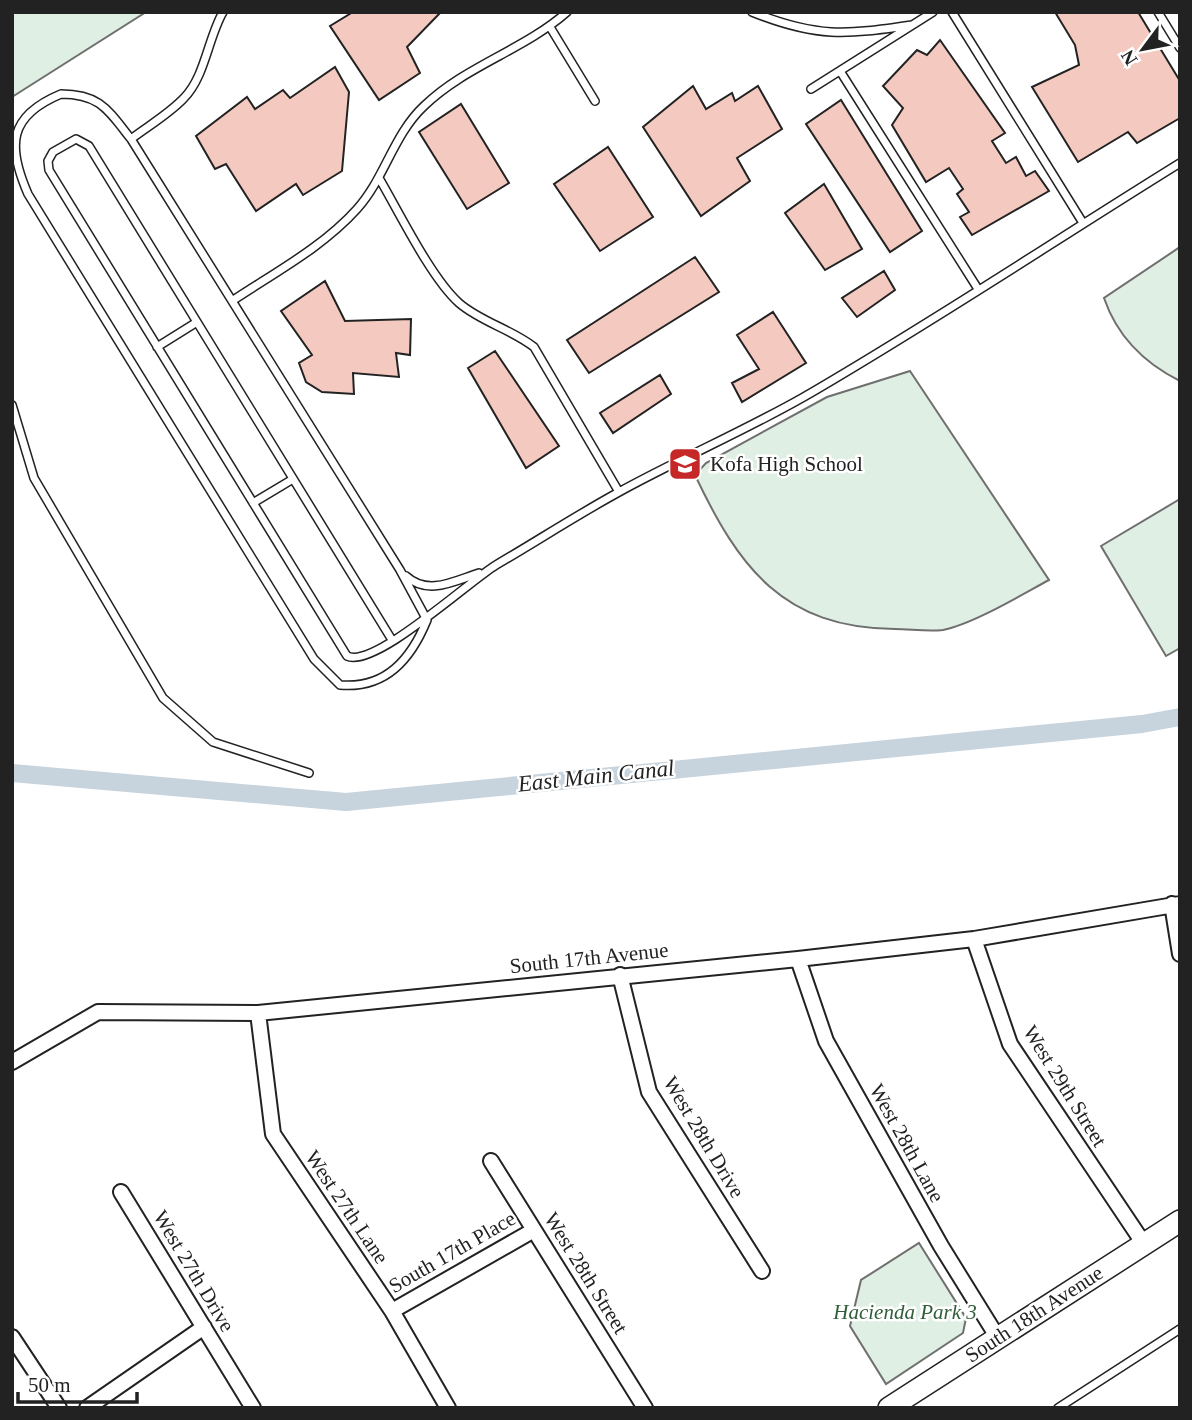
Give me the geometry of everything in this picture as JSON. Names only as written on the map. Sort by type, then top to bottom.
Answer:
[{"type":"street","name":"South 17th Avenue","points":[[12,1062],[98,1012],[258,1013],[798,959],[974,939],[1176,904]]},
{"type":"street","points":[[1176,904],[1180,954]]},
{"type":"street","name":"West 29th Street","points":[[974,939],[1010,1044],[1144,1244]]},
{"type":"street","name":"West 28th Lane","points":[[798,959],[826,1041],[941,1246],[998,1338]]},
{"type":"street","name":"West 28th Drive","points":[[620,975],[649,1092],[762,1271]]},
{"type":"street","name":"West 27th Lane","points":[[258,1013],[273,1134],[392,1311],[448,1408]]},
{"type":"street","name":"West 28th Street","points":[[491,1161],[645,1408]]},
{"type":"street","name":"West 27th Drive","points":[[121,1192],[253,1408]]},
{"type":"street","name":"South 18th Avenue","points":[[889,1408],[1180,1221]]},
{"type":"street","name":"South 17th Place","points":[[392,1311],[534,1230]]},
{"type":"street","points":[[87,1408],[204,1326]]},
{"type":"street","points":[[12,1337],[59,1408]]},
{"type":"lane","points":[[131,139],[185,97],[196,79],[213,29],[223,12]]},
{"type":"lane","points":[[232,300],[304,254],[357,209],[379,178],[396,141],[422,107],[449,84],[550,27],[567,12]]},
{"type":"lane","points":[[752,12],[789,27],[844,35],[912,25]]},
{"type":"lane","points":[[811,89],[933,12]]},
{"type":"lane","points":[[952,12],[1083,223]]},
{"type":"lane","points":[[1158,12],[1180,48]]},
{"type":"lane","points":[[550,27],[595,101]]},
{"type":"lane","points":[[840,71],[978,289]]},
{"type":"lane","points":[[61,94],[81,94],[98,100],[131,139],[400,570],[427,620],[411,654],[400,666],[374,681],[355,687],[340,685],[314,659],[28,194],[16,167],[13,145],[17,129],[28,114],[44,101],[61,94]]},
{"type":"lane","points":[[392,640],[89,146],[76,139],[53,152],[48,161],[49,170],[346,656],[354,660],[361,658],[427,620],[452,595],[486,570],[619,492],[802,398],[1180,163]]},
{"type":"lane","points":[[379,178],[436,273],[457,301],[518,335],[534,348],[619,492]]},
{"type":"lane","points":[[157,347],[197,322]]},
{"type":"lane","points":[[12,405],[34,478],[163,698],[213,742],[309,773]]},
{"type":"lane","points":[[253,503],[293,479]]},
{"type":"lane","points":[[400,570],[412,582],[430,587],[486,570]]},
{"type":"lane","points":[[1058,1408],[1180,1329]]},
{"type":"green space","points":[[12,12],[146,12],[12,97]]},
{"type":"green space","points":[[1180,247],[1180,381],[1155,366],[1133,347],[1116,324],[1104,298]]},
{"type":"green space","points":[[910,371],[1049,580],[982,615],[943,630],[856,626],[823,618],[794,604],[770,586],[748,564],[729,538],[695,475],[706,463],[827,397]]},
{"type":"green space","points":[[1180,499],[1180,648],[1166,656],[1101,546]]},
{"type":"green space","name":"Hacienda Park 3","points":[[919,1243],[966,1318],[963,1333],[886,1384],[850,1326],[861,1280]]},
{"type":"building","points":[[353,12],[441,12],[407,47],[420,73],[379,100],[330,26]]},
{"type":"building","points":[[1055,12],[1138,12],[1180,81],[1180,118],[1137,143],[1128,132],[1078,162],[1032,87],[1079,65],[1075,45]]},
{"type":"building","points":[[940,40],[1005,133],[992,141],[1006,163],[1016,157],[1026,176],[1035,171],[1049,191],[972,235],[960,217],[969,212],[957,194],[963,189],[949,168],[926,182],[892,125],[903,108],[883,86],[917,50],[927,55]]},
{"type":"building","points":[[335,67],[349,92],[342,171],[303,195],[296,184],[256,211],[226,164],[215,169],[196,136],[247,97],[255,109],[283,90],[290,98]]},
{"type":"building","points":[[693,86],[706,109],[732,93],[735,101],[758,86],[782,129],[737,158],[750,181],[701,216],[643,127]]},
{"type":"building","points":[[841,100],[922,231],[890,252],[806,124]]},
{"type":"building","points":[[461,104],[509,183],[467,209],[419,132]]},
{"type":"building","points":[[608,147],[653,217],[600,251],[554,184]]},
{"type":"building","points":[[824,184],[862,249],[825,270],[785,213]]},
{"type":"building","points":[[695,257],[719,292],[589,373],[567,340]]},
{"type":"building","points":[[884,271],[895,290],[857,317],[842,298]]},
{"type":"building","points":[[325,281],[345,321],[411,319],[410,355],[396,353],[399,377],[353,373],[354,394],[322,392],[306,382],[299,363],[312,355],[281,311]]},
{"type":"building","points":[[773,312],[806,363],[742,402],[732,383],[759,369],[737,335]]},
{"type":"building","points":[[495,351],[559,446],[526,468],[468,368]]},
{"type":"building","points":[[660,375],[671,394],[613,433],[600,413]]},
{"type":"waterway","name":"East Main Canal","points":[[12,773],[346,802],[1142,724],[1180,717]]},
{"type":"place","name":"Kofa High School","points":[[685,464]]}]
